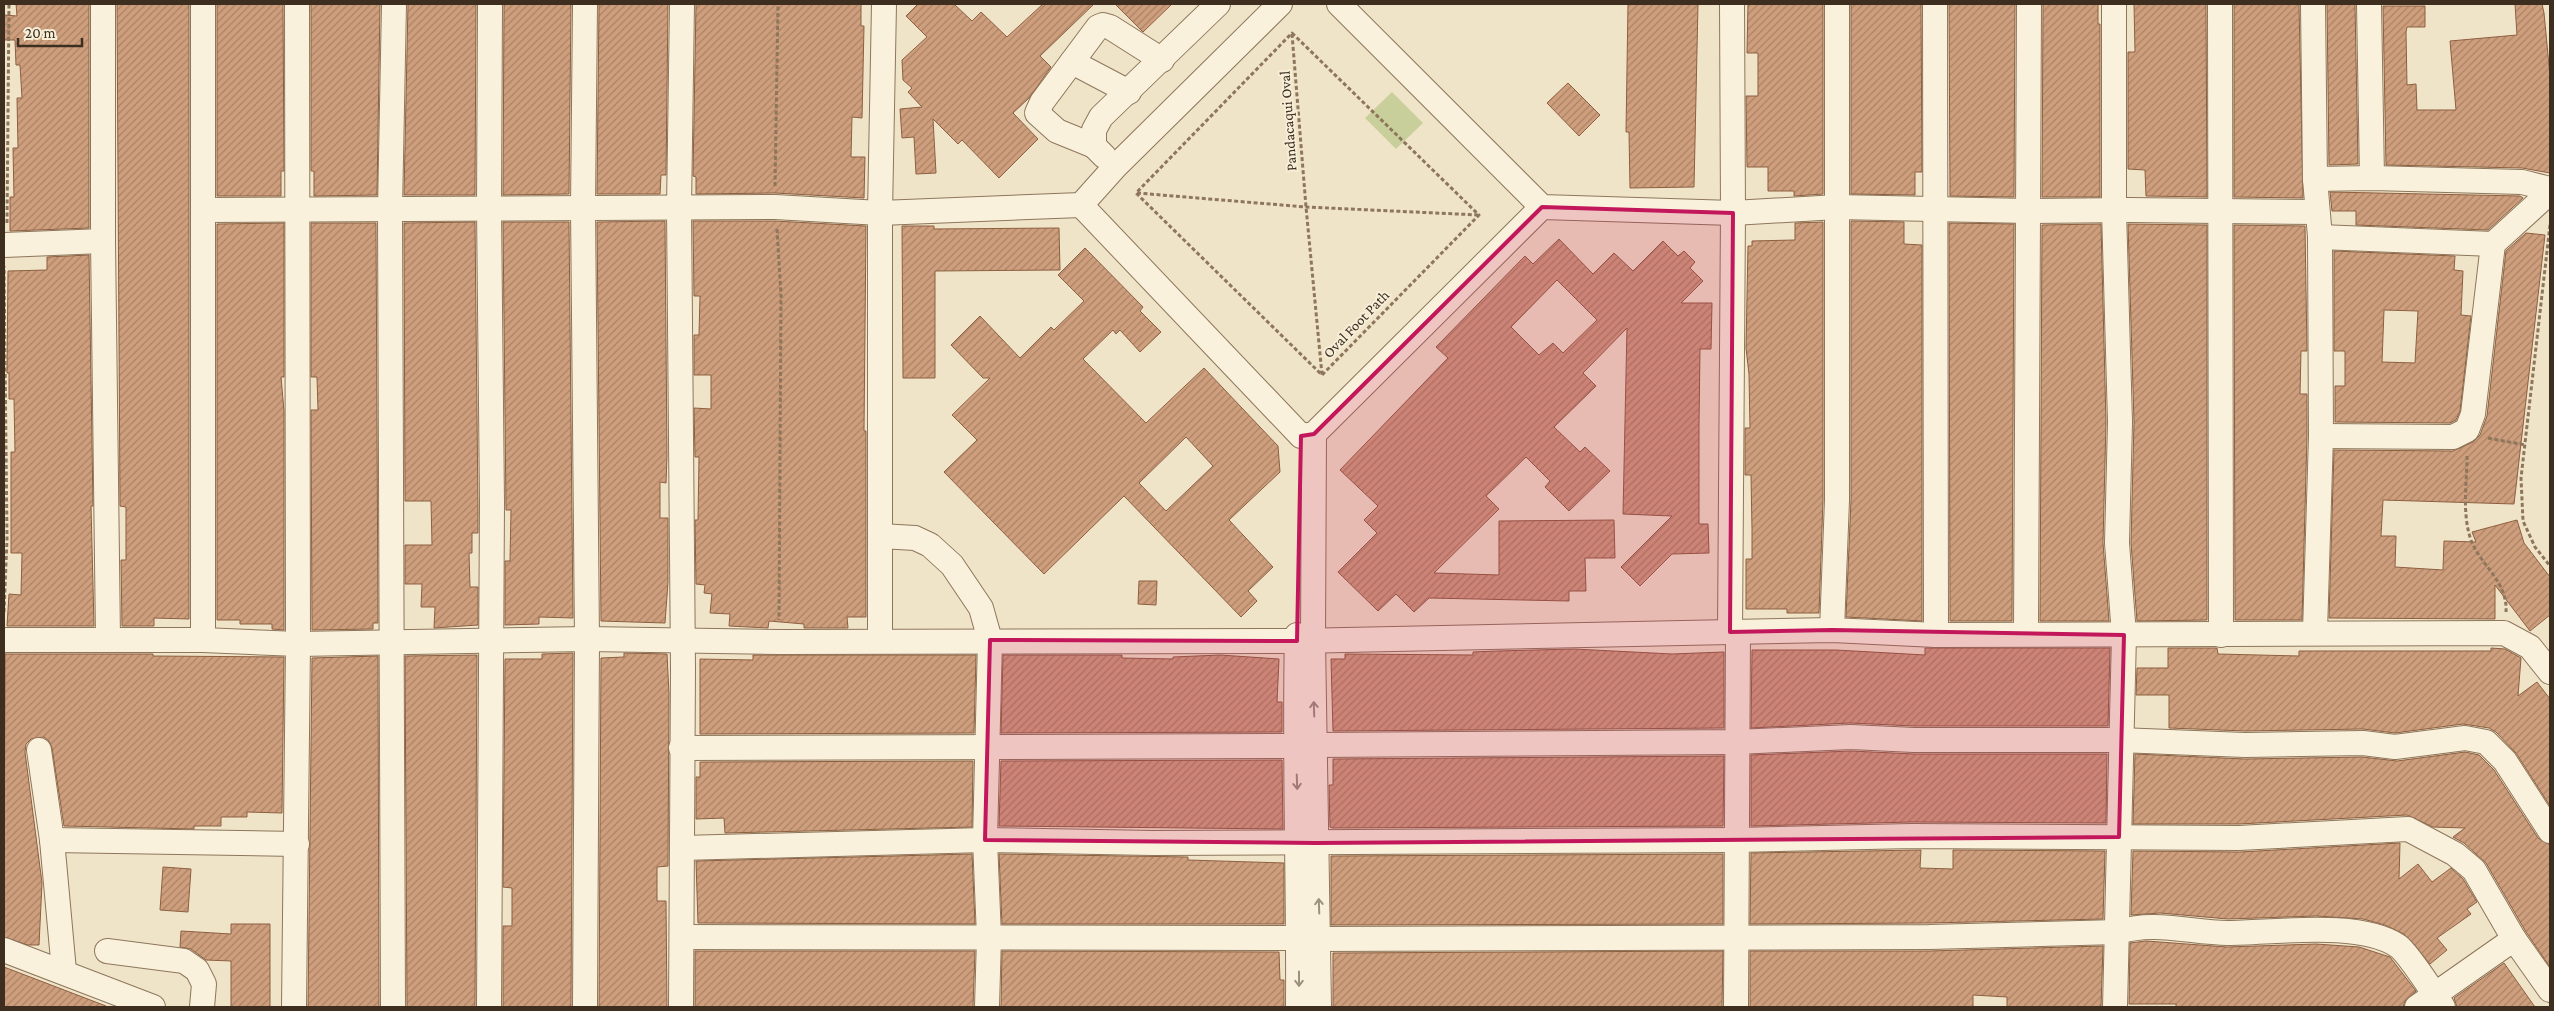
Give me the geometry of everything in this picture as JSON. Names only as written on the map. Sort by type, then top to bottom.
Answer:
[{"type":"street","points":[[103,4],[103,241],[108,639]]},
{"type":"street","points":[[203,4],[203,640]]},
{"type":"street","points":[[294,1007],[298,644],[297,4]]},
{"type":"street","points":[[393,1007],[390,209],[394,4]]},
{"type":"street","points":[[489,1007],[492,641],[489,208],[490,4]]},
{"type":"street","points":[[585,4],[583,207],[587,639],[585,1007]]},
{"type":"street","points":[[681,1007],[683,937],[679,208],[682,4]]},
{"type":"street","points":[[880,641],[880,213],[884,4]]},
{"type":"street","points":[[1094,146],[1094,130],[1101,117],[1218,4]]},
{"type":"street","points":[[204,210],[775,207],[880,213],[1081,205],[1115,167],[1280,4]]},
{"type":"street","points":[[1339,4],[1542,207],[1733,213],[1837,207],[2028,211],[2317,212]]},
{"type":"street","points":[[1732,4],[1734,632],[1738,840],[1736,1007]]},
{"type":"street","points":[[1832,630],[1837,500],[1838,288],[1835,248],[1837,207],[1837,4]]},
{"type":"street","points":[[1935,4],[1936,635]]},
{"type":"street","points":[[2026,634],[2029,4]]},
{"type":"street","points":[[2114,4],[2114,210],[2120,422],[2117,543],[2124,635],[2115,1007]]},
{"type":"street","points":[[2220,4],[2221,635]]},
{"type":"street","points":[[2313,4],[2315,179],[2320,237],[2321,436],[2315,632]]},
{"type":"street","points":[[2369,4],[2372,178]]},
{"type":"street","points":[[1115,167],[1094,146],[1057,131],[1037,113],[1042,102],[1098,27],[1103,25],[1110,27],[1162,60]]},
{"type":"street","points":[[1072,62],[1129,92]]},
{"type":"street","points":[[2315,179],[2372,178],[2522,182],[2550,191],[2493,244],[2473,414],[2467,430],[2453,437],[2321,436]]},
{"type":"street","points":[[1081,205],[1308,435]]},
{"type":"street","points":[[1319,1007],[1309,938],[1305,745],[1308,435],[1542,207]]},
{"type":"street","points":[[2320,237],[2493,244]]},
{"type":"street","points":[[5,245],[103,241]]},
{"type":"street","points":[[880,536],[915,538],[930,545],[952,565],[981,608],[990,640],[985,840],[989,937],[987,1007]]},
{"type":"street","points":[[4,640],[203,640],[298,644],[682,638],[779,642],[990,640],[1305,641],[1832,630],[1936,635],[2221,635],[2315,632],[2504,632],[2530,648],[2550,672]]},
{"type":"street","points":[[682,748],[1736,742],[1851,737],[1914,740],[2120,740],[2245,745],[2363,743],[2395,747],[2465,738],[2486,742],[2505,762],[2550,831]]},
{"type":"street","points":[[39,750],[52,840],[64,971]]},
{"type":"street","points":[[682,848],[985,840],[1308,843],[1738,840],[1912,836],[2239,838],[2408,828],[2455,854],[2474,870],[2514,939],[2550,990]]},
{"type":"street","points":[[52,840],[297,844]]},
{"type":"street","points":[[683,937],[1929,937],[2118,932],[2132,927],[2160,926],[2226,933],[2347,931],[2379,936],[2399,946],[2432,1003],[2514,939]]},
{"type":"street","points":[[1298,1007],[1309,938]]},
{"type":"street","points":[[4,950],[64,971],[153,1007]]},
{"type":"street","points":[[106,951],[184,960],[197,970],[204,984],[202,1007]]},
{"type":"path","points":[[4,612],[7,539],[5,245],[9,4]]},
{"type":"path","points":[[778,4],[775,207],[781,295],[779,642]]},
{"type":"path","points":[[1136,193],[1292,33],[1479,215]]},
{"type":"path","name":"Pandacaqui Oval","points":[[1292,33],[1322,375]]},
{"type":"path","points":[[1136,193],[1306,208],[1479,215]]},
{"type":"path","name":"Oval Foot Path","points":[[1136,193],[1322,375],[1479,215]]},
{"type":"path","points":[[2550,225],[2521,478],[2523,522],[2535,546],[2550,566]]},
{"type":"path","points":[[2504,632],[2506,607],[2501,588],[2491,569],[2476,550],[2468,528],[2465,500],[2467,430],[2489,439],[2525,445]]},
{"type":"highlighted area","points":[[1542,207],[1733,213],[1730,632],[1832,630],[2124,635],[2119,837],[1316,843],[985,840],[990,640],[1297,641],[1301,436],[1314,434]]},
{"type":"green space","points":[[1392,92],[1423,123],[1396,149],[1365,118]]},
{"type":"building","points":[[16,4],[89,4],[89,228],[10,231],[10,197],[14,197],[13,148],[18,148],[17,98],[22,98],[20,65],[16,65],[15,40],[4,40],[4,15],[17,16]]},
{"type":"building","points":[[117,4],[189,4],[189,619],[154,618],[154,626],[122,626],[121,560],[126,560],[126,507],[120,506]]},
{"type":"building","points":[[217,4],[283,4],[284,171],[281,171],[281,196],[217,196]]},
{"type":"building","points":[[311,4],[380,4],[377,195],[314,196],[314,171],[311,171]]},
{"type":"building","points":[[408,4],[476,4],[475,195],[404,195]]},
{"type":"building","points":[[504,4],[571,4],[569,194],[503,195]]},
{"type":"building","points":[[599,4],[668,4],[666,175],[661,175],[660,194],[597,194]]},
{"type":"building","points":[[696,4],[861,4],[861,26],[864,26],[862,118],[852,117],[851,157],[865,157],[864,198],[775,193],[696,194],[696,177],[693,176]]},
{"type":"building","points":[[918,4],[954,4],[972,21],[981,12],[1007,37],[1043,4],[1094,4],[1040,56],[1051,67],[1029,98],[1013,113],[1038,139],[999,178],[962,140],[958,144],[933,119],[936,173],[916,174],[914,137],[902,138],[900,109],[922,107],[908,92],[912,88],[903,80],[902,60],[927,37],[906,16]]},
{"type":"building","points":[[1115,4],[1172,4],[1143,32]]},
{"type":"building","points":[[1628,4],[1698,4],[1694,187],[1630,188],[1629,132],[1626,132]]},
{"type":"building","points":[[1748,4],[1823,4],[1823,194],[1794,196],[1794,191],[1768,191],[1768,167],[1747,167],[1746,96],[1758,96],[1758,53],[1747,53]]},
{"type":"building","points":[[1851,4],[1921,4],[1922,172],[1915,172],[1915,195],[1851,194]]},
{"type":"building","points":[[1949,4],[2015,4],[2014,197],[1950,196]]},
{"type":"building","points":[[2043,4],[2098,4],[2098,24],[2100,24],[2100,197],[2042,197]]},
{"type":"building","points":[[2134,4],[2206,4],[2207,197],[2146,196],[2145,170],[2128,169],[2128,52],[2135,52]]},
{"type":"building","points":[[2234,4],[2299,4],[2303,198],[2234,197]]},
{"type":"building","points":[[2327,4],[2355,4],[2358,164],[2329,165]]},
{"type":"building","points":[[2515,4],[2542,4],[2544,13],[2550,76],[2550,173],[2522,168],[2386,165],[2383,6],[2425,6],[2425,27],[2407,27],[2407,85],[2416,84],[2417,110],[2456,110],[2450,41],[2517,35]]},
{"type":"building","points":[[1568,83],[1600,115],[1579,136],[1547,103]]},
{"type":"building","points":[[2330,192],[2520,196],[2523,198],[2488,230],[2356,225],[2356,211],[2332,211]]},
{"type":"building","points":[[665,221],[667,456],[666,483],[660,482],[660,518],[668,518],[668,582],[665,623],[601,621],[597,222]]},
{"type":"building","points":[[693,221],[775,221],[866,226],[864,431],[866,431],[866,617],[847,617],[848,628],[804,628],[804,624],[769,621],[768,628],[729,626],[730,614],[710,613],[712,594],[704,593],[705,585],[696,584],[695,520],[698,520],[699,457],[695,457],[694,408],[711,409],[711,375],[694,375],[694,335],[699,335],[700,296],[694,296]]},
{"type":"building","points":[[1851,221],[1904,222],[1904,244],[1922,245],[1922,621],[1846,617],[1851,500]]},
{"type":"building","points":[[475,222],[478,533],[472,533],[472,553],[469,553],[470,587],[478,587],[478,625],[434,628],[435,607],[421,607],[422,584],[405,584],[405,545],[432,545],[431,501],[405,501],[404,223]]},
{"type":"building","points":[[503,222],[569,222],[573,618],[539,617],[539,624],[505,625],[505,561],[510,561],[511,510],[506,510]]},
{"type":"building","points":[[1823,222],[1823,500],[1819,613],[1787,613],[1787,609],[1746,609],[1746,559],[1752,559],[1751,475],[1745,475],[1745,428],[1750,428],[1749,374],[1746,348],[1748,246],[1752,246],[1752,241],[1795,240],[1795,223]]},
{"type":"building","points":[[284,223],[284,377],[281,377],[284,411],[284,630],[272,629],[272,624],[240,624],[240,620],[217,620],[217,224]]},
{"type":"building","points":[[311,223],[376,223],[378,623],[373,623],[373,629],[312,630],[311,410],[318,410],[317,377],[311,377]]},
{"type":"building","points":[[1949,223],[2014,224],[2012,621],[1950,621]]},
{"type":"building","points":[[2101,224],[2106,422],[2103,543],[2109,621],[2040,621],[2042,225]]},
{"type":"building","points":[[2128,224],[2207,225],[2207,620],[2137,621],[2131,543],[2134,422]]},
{"type":"building","points":[[2234,225],[2305,226],[2307,351],[2301,351],[2300,394],[2307,394],[2302,620],[2235,620]]},
{"type":"building","points":[[902,226],[934,226],[934,229],[1059,228],[1060,270],[935,271],[935,378],[903,378]]},
{"type":"building","points":[[2526,233],[2545,235],[2514,504],[2383,500],[2381,536],[2396,536],[2395,567],[2443,570],[2444,541],[2476,542],[2472,532],[2517,520],[2524,543],[2550,577],[2550,615],[2530,631],[2495,585],[2495,619],[2329,618],[2334,450],[2453,451],[2473,442],[2480,435],[2487,416],[2506,251]]},
{"type":"building","points":[[1559,239],[1593,274],[1614,253],[1633,271],[1663,241],[1678,256],[1684,251],[1695,262],[1690,268],[1703,281],[1681,303],[1712,303],[1711,349],[1700,349],[1699,423],[1699,524],[1708,524],[1709,553],[1672,554],[1640,586],[1621,567],[1672,516],[1623,514],[1627,328],[1583,373],[1596,386],[1554,427],[1580,452],[1585,447],[1610,471],[1569,511],[1545,487],[1550,481],[1526,457],[1486,496],[1499,509],[1434,573],[1499,575],[1499,521],[1614,520],[1615,558],[1585,558],[1586,591],[1569,591],[1569,601],[1429,598],[1414,612],[1396,594],[1378,611],[1338,572],[1377,533],[1364,520],[1378,506],[1340,470],[1448,358],[1436,347],[1525,256],[1533,264]],"holes":[[[1557,280],[1597,320],[1563,353],[1553,343],[1539,355],[1511,327]]]},
{"type":"building","points":[[1085,248],[1143,307],[1140,311],[1161,332],[1140,352],[1120,330],[1116,334],[1113,330],[1083,359],[1146,423],[1204,368],[1278,446],[1280,472],[1229,520],[1273,567],[1248,591],[1257,601],[1241,617],[1124,496],[1044,574],[944,472],[977,440],[952,415],[990,378],[983,378],[951,345],[980,316],[1020,358],[1051,327],[1054,330],[1084,301],[1058,275]],"holes":[[[1186,437],[1213,466],[1166,511],[1139,483]]]},
{"type":"building","points":[[2334,251],[2455,256],[2454,270],[2463,271],[2461,315],[2471,316],[2460,411],[2456,420],[2450,423],[2335,422],[2335,386],[2345,386],[2345,351],[2334,351]],"holes":[[[2384,310],[2418,311],[2415,363],[2382,362]]]},
{"type":"building","points":[[89,255],[94,626],[7,626],[9,594],[21,595],[22,553],[11,553],[11,452],[15,452],[14,399],[9,399],[9,373],[7,373],[8,271],[47,270],[47,257]]},
{"type":"building","points":[[1139,581],[1157,581],[1156,605],[1138,604]]},
{"type":"building","points":[[1925,648],[2110,648],[2108,726],[1914,726],[1850,723],[1751,728],[1752,650],[1836,650],[1925,655]]},
{"type":"building","points":[[2168,648],[2217,648],[2218,654],[2299,656],[2299,651],[2491,651],[2491,648],[2505,649],[2521,658],[2518,696],[2537,682],[2550,699],[2550,806],[2516,753],[2496,732],[2489,728],[2463,724],[2395,733],[2363,729],[2245,731],[2169,728],[2169,695],[2136,695],[2137,668],[2168,668]]},
{"type":"building","points":[[1574,649],[1672,654],[1724,652],[1724,728],[1333,731],[1331,659],[1345,659],[1345,654],[1473,655],[1473,652]]},
{"type":"building","points":[[573,653],[571,1007],[503,1007],[503,926],[512,926],[512,888],[503,887],[505,659],[542,659],[542,654]]},
{"type":"building","points":[[624,653],[667,654],[669,694],[668,866],[657,867],[657,901],[666,901],[667,1007],[599,1007],[601,658],[624,657]]},
{"type":"building","points":[[5,654],[153,654],[153,656],[284,657],[282,813],[247,812],[247,817],[221,817],[221,826],[194,826],[194,829],[64,826],[52,748],[49,741],[44,737],[31,739],[26,744],[25,752],[42,883],[39,945],[28,945],[4,937]]},
{"type":"building","points":[[477,655],[475,1007],[407,1007],[405,656]]},
{"type":"building","points":[[753,655],[976,655],[974,733],[700,734],[700,659],[753,660]]},
{"type":"building","points":[[1003,655],[1122,655],[1122,658],[1173,659],[1173,657],[1220,655],[1279,659],[1277,702],[1282,702],[1282,732],[1001,733]]},
{"type":"building","points":[[378,656],[379,1007],[308,1007],[312,658]]},
{"type":"building","points":[[1851,751],[1914,754],[2107,754],[2106,823],[1912,822],[1751,826],[1751,755]]},
{"type":"building","points":[[2465,752],[2479,755],[2494,770],[2538,838],[2550,845],[2550,967],[2526,932],[2486,863],[2464,843],[2453,837],[2465,828],[2433,827],[2407,815],[2239,824],[2133,824],[2135,754],[2245,759],[2362,757],[2397,761]]},
{"type":"building","points":[[1724,756],[1723,826],[1330,827],[1329,785],[1333,785],[1333,759]]},
{"type":"building","points":[[1282,760],[1283,829],[999,826],[1001,761]]},
{"type":"building","points":[[973,761],[972,827],[725,833],[724,818],[696,819],[696,777],[700,777],[700,762]]},
{"type":"building","points":[[2400,843],[2399,879],[2418,864],[2432,882],[2451,868],[2463,879],[2477,902],[2467,909],[2471,914],[2437,938],[2447,950],[2430,964],[2404,934],[2385,925],[2363,919],[2316,916],[2228,919],[2160,913],[2131,915],[2133,851],[2240,852]]},
{"type":"building","points":[[1921,850],[1920,868],[1953,869],[1953,850],[2105,851],[2103,919],[1929,923],[1750,924],[1751,853]]},
{"type":"building","points":[[972,854],[975,924],[698,923],[696,861]]},
{"type":"building","points":[[999,854],[1188,857],[1188,860],[1284,863],[1284,924],[1002,924]]},
{"type":"building","points":[[1723,854],[1723,924],[1331,925],[1331,856]]},
{"type":"building","points":[[163,867],[191,869],[188,912],[160,910]]},
{"type":"building","points":[[231,924],[270,924],[270,1007],[231,1007],[231,961],[206,960],[191,949],[180,947],[181,931],[231,934]]},
{"type":"building","points":[[2146,941],[2227,947],[2316,944],[2359,947],[2390,957],[2416,991],[2405,1001],[2403,1007],[2176,1007],[2176,1004],[2129,1004],[2130,943]]},
{"type":"building","points":[[2103,946],[2101,1007],[2007,1007],[2007,997],[1973,995],[1973,1007],[1750,1007],[1750,951],[1929,951]]},
{"type":"building","points":[[695,951],[975,951],[973,1007],[695,1007]]},
{"type":"building","points":[[1002,951],[1279,952],[1280,980],[1284,980],[1284,1007],[1001,1007]]},
{"type":"building","points":[[1723,951],[1722,1007],[1333,1007],[1333,953]]},
{"type":"building","points":[[2504,963],[2535,1007],[2457,1007],[2454,998]]},
{"type":"building","points":[[4,967],[106,1006],[106,1007],[4,1007]]}]
